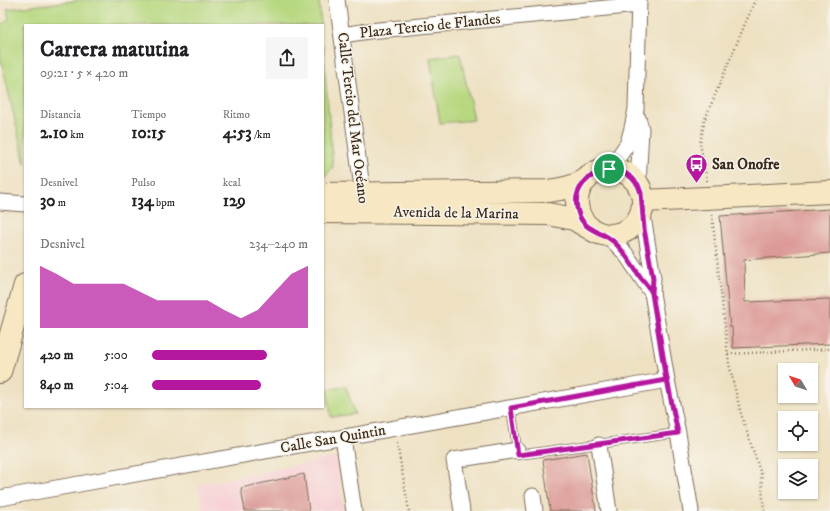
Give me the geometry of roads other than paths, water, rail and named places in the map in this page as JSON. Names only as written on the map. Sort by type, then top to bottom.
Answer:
[{"type":"street","name":"Calle Tercio del Mar Océano","points":[[337,0],[364,202]]},
{"type":"street","name":"Plaza Tercio de Flandes","points":[[342,35],[639,3]]},
{"type":"street","points":[[639,3],[636,109],[628,143],[619,156],[593,175],[579,191],[576,203],[580,216],[594,231],[612,241],[625,253],[652,293]]},
{"type":"street","points":[[594,231],[615,235],[627,231],[639,218],[641,199],[640,129],[636,109]]},
{"type":"street","points":[[593,175],[609,169],[621,172],[632,178],[641,199],[653,278],[652,293],[666,380],[678,433],[692,511]]},
{"type":"street","name":"Avenida de la Marina","points":[[324,212],[364,202],[565,189],[575,186],[593,175]]},
{"type":"street","points":[[641,199],[710,198],[830,192]]},
{"type":"street","name":"Avenida de la Marina","points":[[324,194],[364,202],[548,214],[574,219],[594,231]]},
{"type":"street","points":[[0,202],[24,204]]},
{"type":"street","points":[[0,372],[24,288]]},
{"type":"street","name":"Calle San Quintin","points":[[0,498],[666,380]]},
{"type":"street","points":[[343,438],[354,511]]},
{"type":"street","points":[[599,445],[609,511]]},
{"type":"street","points":[[462,511],[454,460],[518,452]]},
{"type":"street","points":[[533,496],[535,511]]},
{"type":"lane","points":[[511,408],[518,452],[599,445],[678,433]]},
{"type":"place","name":"San Onofre","points":[[696,184]]}]
